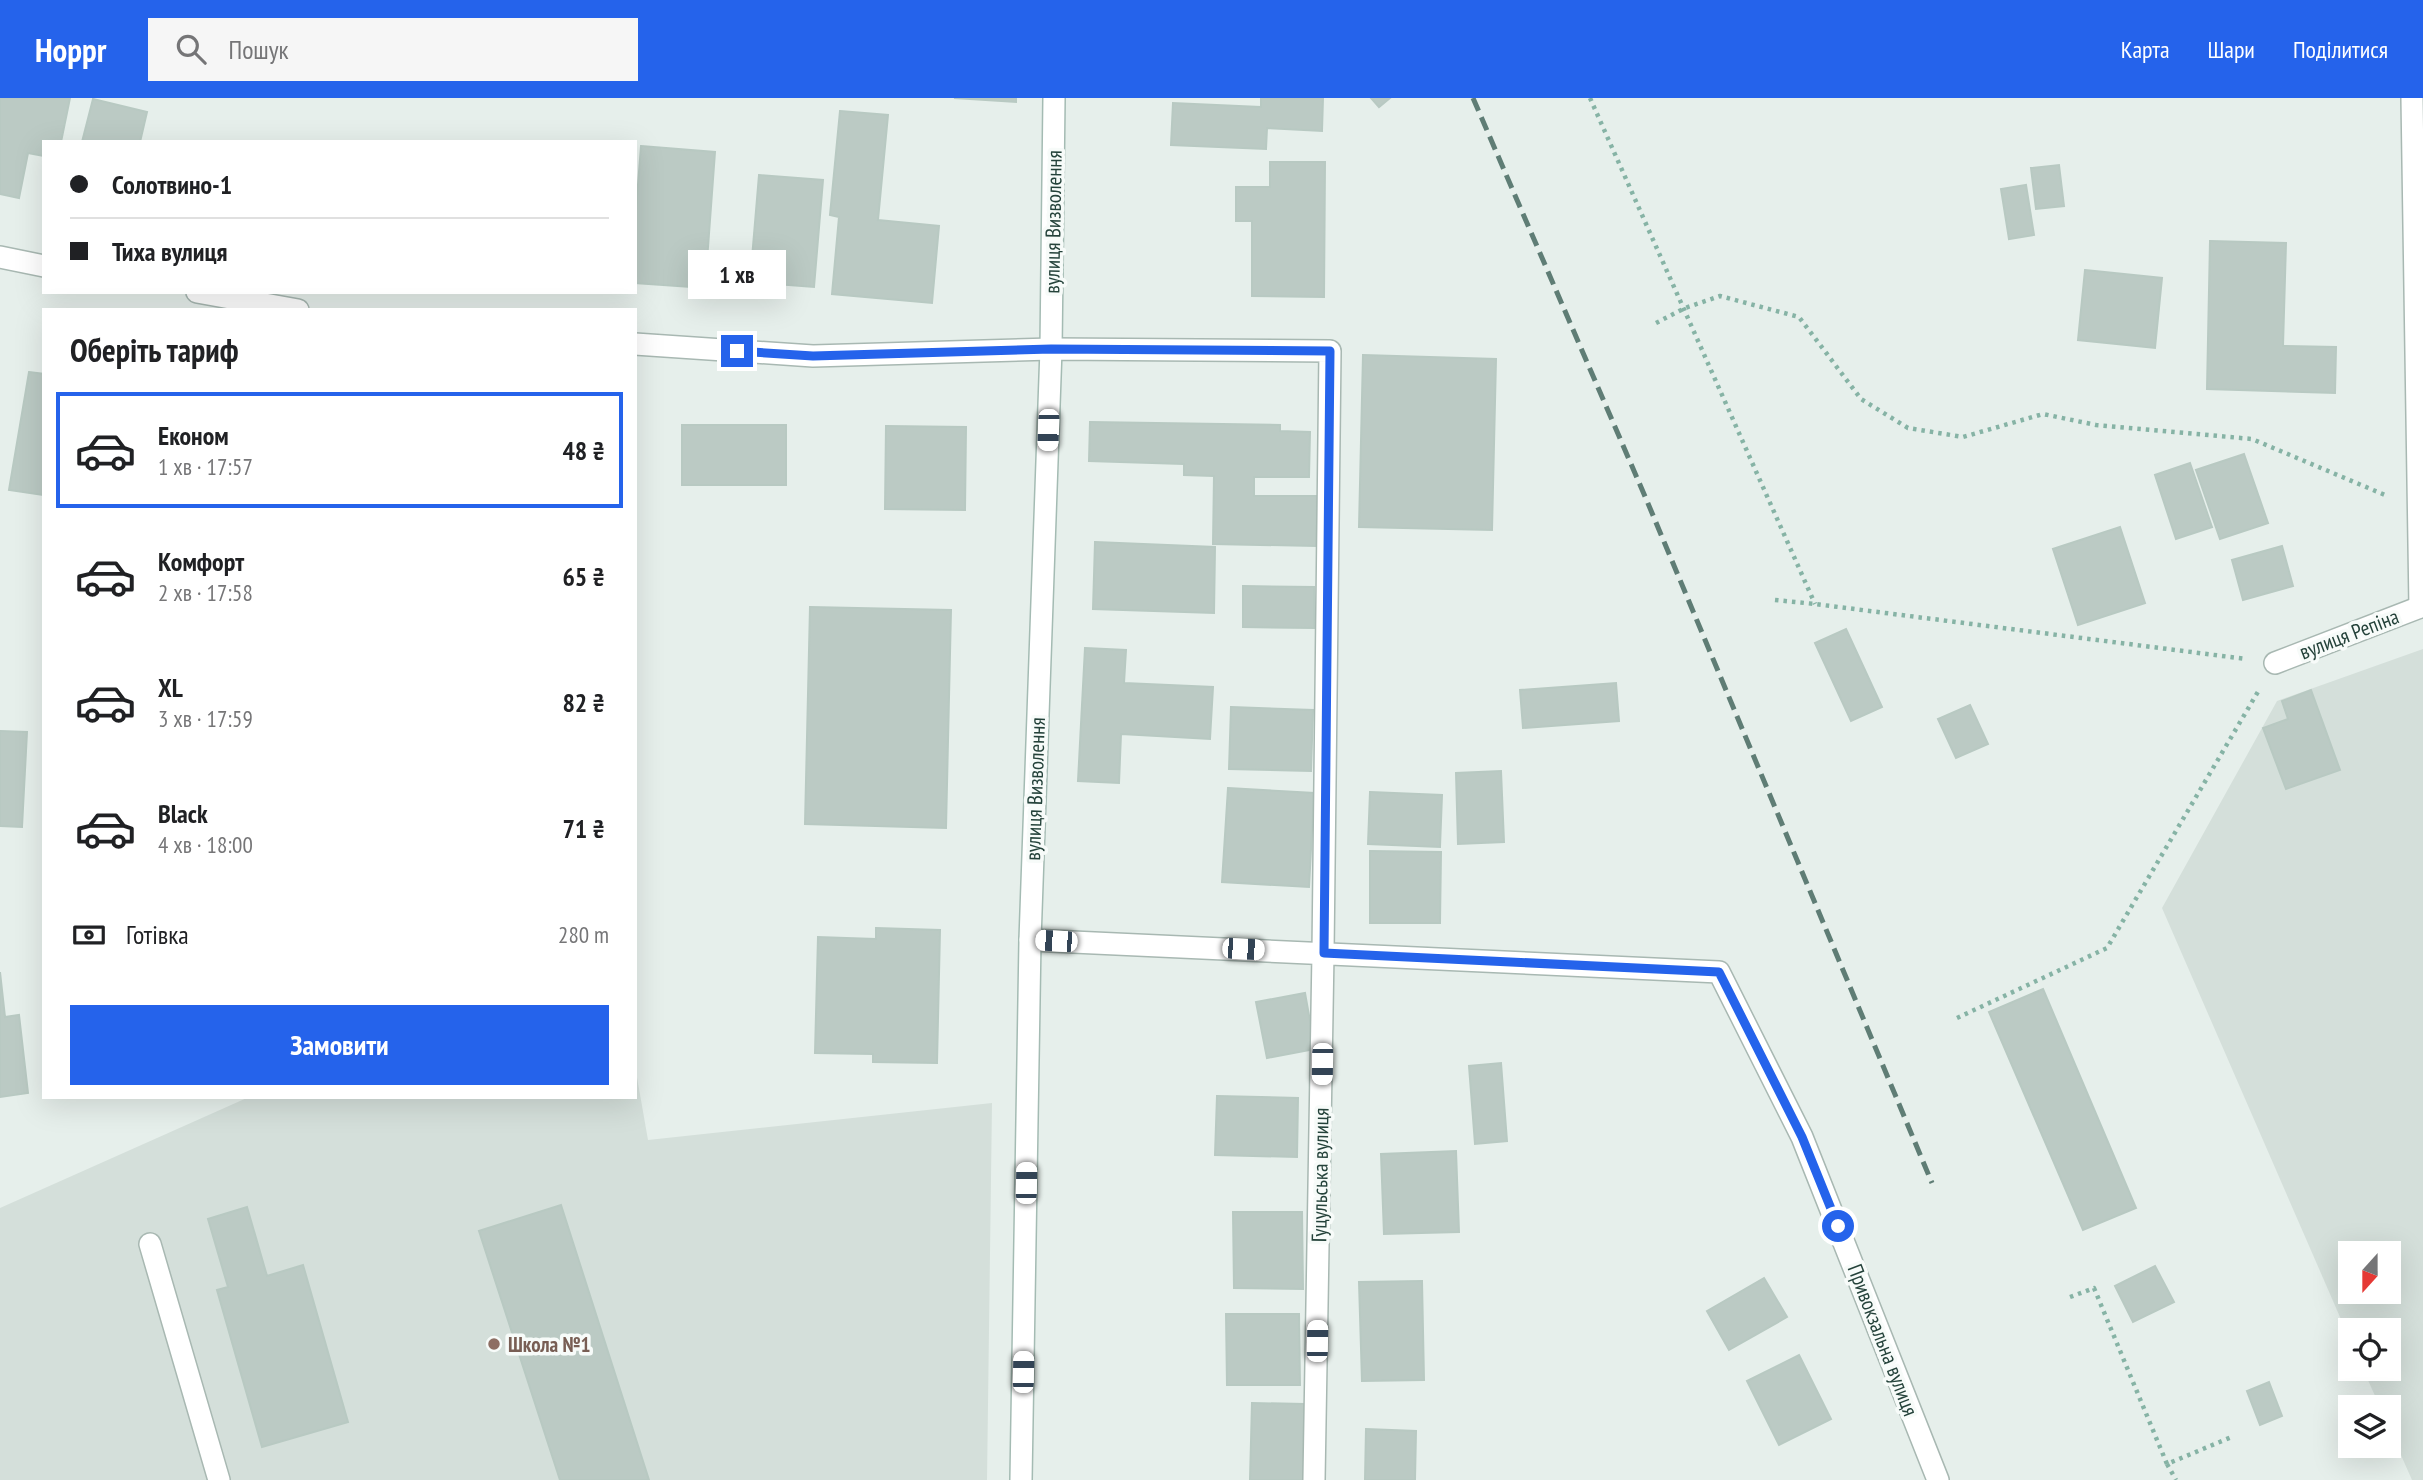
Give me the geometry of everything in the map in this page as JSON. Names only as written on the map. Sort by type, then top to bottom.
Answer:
[{"type":"street","name":"вулиця Визволення","points":[[1021,1480],[1030,940],[1051,349],[1054,98]]},
{"type":"street","points":[[2412,98],[2421,607]]},
{"type":"street","points":[[0,257],[42,266]]},
{"type":"street","points":[[208,294],[287,308]]},
{"type":"street","points":[[637,344],[813,356],[1051,349]]},
{"type":"street","name":"Гуцульська вулиця","points":[[1051,349],[1330,351],[1324,953],[1314,1480]]},
{"type":"street","name":"вулиця Репіна","points":[[2275,663],[2421,607]]},
{"type":"street","points":[[1030,940],[1324,953]]},
{"type":"street","name":"Привокзальна вулиця","points":[[1324,953],[1719,972],[1802,1137],[1938,1480]]},
{"type":"street","points":[[150,1244],[219,1480]]},
{"type":"path","points":[[1590,98],[1815,604]]},
{"type":"path","points":[[1656,323],[1685,308],[1720,296],[1799,317],[1861,399],[1908,428],[1963,437],[2043,414],[2096,425],[2252,439],[2418,509]]},
{"type":"path","points":[[1775,600],[2275,663],[2107,948],[1957,1018]]},
{"type":"path","points":[[2070,1297],[2094,1288],[2176,1480]]},
{"type":"path","points":[[2167,1464],[2234,1436]]},
{"type":"shaded area","points":[[2423,649],[2423,1480],[2412,1480],[2401,1455],[2401,1395],[2375,1395],[2368,1381],[2401,1381],[2401,1318],[2340,1318],[2162,908],[2277,701]]},
{"type":"shaded area","name":"Школа №1","points":[[637,1077],[648,1140],[992,1103],[987,1480],[0,1480],[0,1208],[245,1099],[637,1099]]},
{"type":"building","points":[[0,98],[70,98],[61,140],[42,140],[42,156],[28,153],[19,198],[0,194]]},
{"type":"building","points":[[954,98],[1016,98],[1016,102]]},
{"type":"building","points":[[1261,98],[1323,98],[1322,131],[1267,128],[1266,149],[1171,145],[1173,103],[1261,107]]},
{"type":"building","points":[[1371,98],[1390,98],[1379,107]]},
{"type":"building","points":[[93,99],[147,112],[140,140],[83,140]]},
{"type":"building","points":[[840,111],[888,115],[878,220],[939,226],[932,303],[832,294],[839,217],[830,215]]},
{"type":"building","points":[[641,146],[715,152],[705,288],[637,283],[637,197]]},
{"type":"building","points":[[1270,162],[1325,162],[1324,297],[1252,296],[1252,221],[1236,221],[1236,187],[1270,187]]},
{"type":"building","points":[[2059,165],[2064,206],[2036,209],[2031,168]]},
{"type":"building","points":[[759,175],[823,180],[814,287],[750,282]]},
{"type":"building","points":[[2026,185],[2034,235],[2009,239],[2001,189]]},
{"type":"building","points":[[2210,241],[2286,243],[2283,346],[2336,347],[2335,393],[2207,389]]},
{"type":"building","points":[[2085,270],[2162,278],[2155,348],[2078,340]]},
{"type":"building","points":[[1363,355],[1496,359],[1492,530],[1359,527]]},
{"type":"building","points":[[29,372],[42,374],[42,495],[9,490]]},
{"type":"building","points":[[1090,422],[1280,425],[1280,431],[1310,432],[1309,477],[1254,477],[1254,496],[1317,496],[1316,546],[1213,544],[1214,476],[1184,475],[1184,464],[1089,461]]},
{"type":"building","points":[[682,425],[786,425],[786,485],[682,485]]},
{"type":"building","points":[[886,426],[966,427],[965,510],[885,509]]},
{"type":"building","points":[[2244,454],[2268,523],[2220,539],[2196,470]]},
{"type":"building","points":[[2190,463],[2212,527],[2176,539],[2155,475]]},
{"type":"building","points":[[2120,527],[2145,603],[2078,625],[2053,549]]},
{"type":"building","points":[[1095,542],[1215,547],[1214,613],[1093,609]]},
{"type":"building","points":[[2282,546],[2293,586],[2243,600],[2232,560]]},
{"type":"building","points":[[1243,586],[1314,587],[1314,628],[1243,627]]},
{"type":"building","points":[[810,607],[951,610],[946,828],[805,824]]},
{"type":"building","points":[[1846,629],[1882,707],[1851,721],[1815,643]]},
{"type":"building","points":[[1085,648],[1126,650],[1124,683],[1213,687],[1210,739],[1121,734],[1119,783],[1078,781]]},
{"type":"building","points":[[1616,683],[1619,721],[1523,728],[1520,690]]},
{"type":"building","points":[[2311,690],[2340,770],[2286,789],[2263,728],[2288,719],[2282,701]]},
{"type":"building","points":[[1970,705],[1988,744],[1956,758],[1938,719]]},
{"type":"building","points":[[1231,707],[1313,710],[1311,771],[1229,769]]},
{"type":"building","points":[[0,731],[27,732],[22,827],[0,826]]},
{"type":"building","points":[[1501,771],[1504,842],[1458,844],[1456,773]]},
{"type":"building","points":[[1228,788],[1314,793],[1309,887],[1222,882]]},
{"type":"building","points":[[1370,792],[1442,795],[1440,847],[1368,844]]},
{"type":"building","points":[[1370,851],[1441,852],[1440,923],[1370,923]]},
{"type":"building","points":[[876,928],[940,930],[937,1063],[873,1062],[873,1054],[815,1053],[818,937],[876,939]]},
{"type":"building","points":[[0,972],[5,1017],[19,1015],[28,1093],[0,1097]]},
{"type":"building","points":[[2043,989],[2136,1208],[2083,1230],[1989,1012]]},
{"type":"building","points":[[1305,993],[1315,1049],[1267,1058],[1256,1002]]},
{"type":"building","points":[[1501,1063],[1507,1141],[1475,1144],[1469,1066]]},
{"type":"building","points":[[1217,1096],[1298,1098],[1297,1157],[1215,1155]]},
{"type":"building","points":[[1456,1151],[1459,1232],[1384,1234],[1381,1154]]},
{"type":"building","points":[[561,1205],[649,1480],[560,1480],[479,1231]]},
{"type":"building","points":[[247,1207],[267,1276],[303,1265],[348,1422],[262,1447],[217,1290],[228,1287],[208,1219]]},
{"type":"building","points":[[1233,1212],[1302,1212],[1303,1289],[1234,1288]]},
{"type":"building","points":[[2155,1266],[2174,1302],[2133,1322],[2115,1286]]},
{"type":"building","points":[[1764,1278],[1787,1317],[1729,1350],[1707,1311]]},
{"type":"building","points":[[1422,1281],[1424,1380],[1362,1381],[1359,1282]]},
{"type":"building","points":[[1226,1314],[1299,1314],[1300,1385],[1227,1385]]},
{"type":"building","points":[[1799,1355],[1831,1419],[1779,1445],[1747,1381]]},
{"type":"building","points":[[2269,1382],[2282,1416],[2260,1425],[2247,1391]]},
{"type":"building","points":[[1252,1403],[1304,1404],[1303,1480],[1250,1480]]},
{"type":"building","points":[[1366,1429],[1416,1431],[1415,1480],[1365,1480]]},
{"type":"railway","points":[[1473,98],[1647,501],[1932,1183]]},
{"type":"place","name":"Школа №1","points":[[494,1344]]},
{"type":"route","points":[[737,351],[813,356],[1051,349],[1330,351],[1324,953],[1719,972],[1802,1137],[1838,1226]]}]
